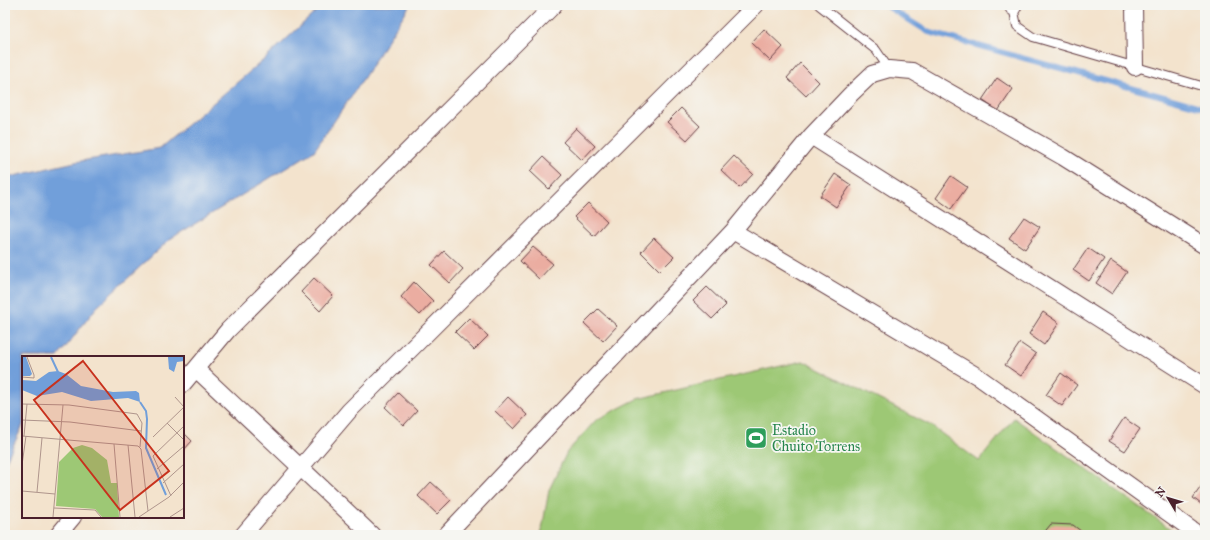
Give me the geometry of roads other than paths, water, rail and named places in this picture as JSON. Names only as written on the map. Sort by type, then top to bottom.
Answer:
[{"type":"street","points":[[184,383],[228,330],[554,5]]},
{"type":"street","points":[[243,535],[349,411],[756,5]]},
{"type":"street","points":[[1134,5],[1135,67]]},
{"type":"street","points":[[446,535],[733,230],[811,136],[872,74],[889,69],[912,71],[1063,156],[1205,246]]},
{"type":"street","points":[[811,136],[1205,386]]},
{"type":"street","points":[[733,230],[977,376],[1199,535]]},
{"type":"street","points":[[196,369],[372,535]]},
{"type":"street","points":[[58,535],[72,518]]},
{"type":"lane","points":[[819,5],[876,50],[889,69]]},
{"type":"lane","points":[[1014,6],[1017,26],[1033,37],[1205,87]]},
{"type":"water","points":[[323,5],[410,5],[363,79],[314,151],[170,239],[96,308],[59,356],[22,356],[22,427],[5,463],[5,178],[75,162],[160,148],[267,57]]},
{"type":"waterway","points":[[885,5],[928,32],[1205,108]]},
{"type":"place","name":"Estadio Chuito Torrens","points":[[756,438]]}]
